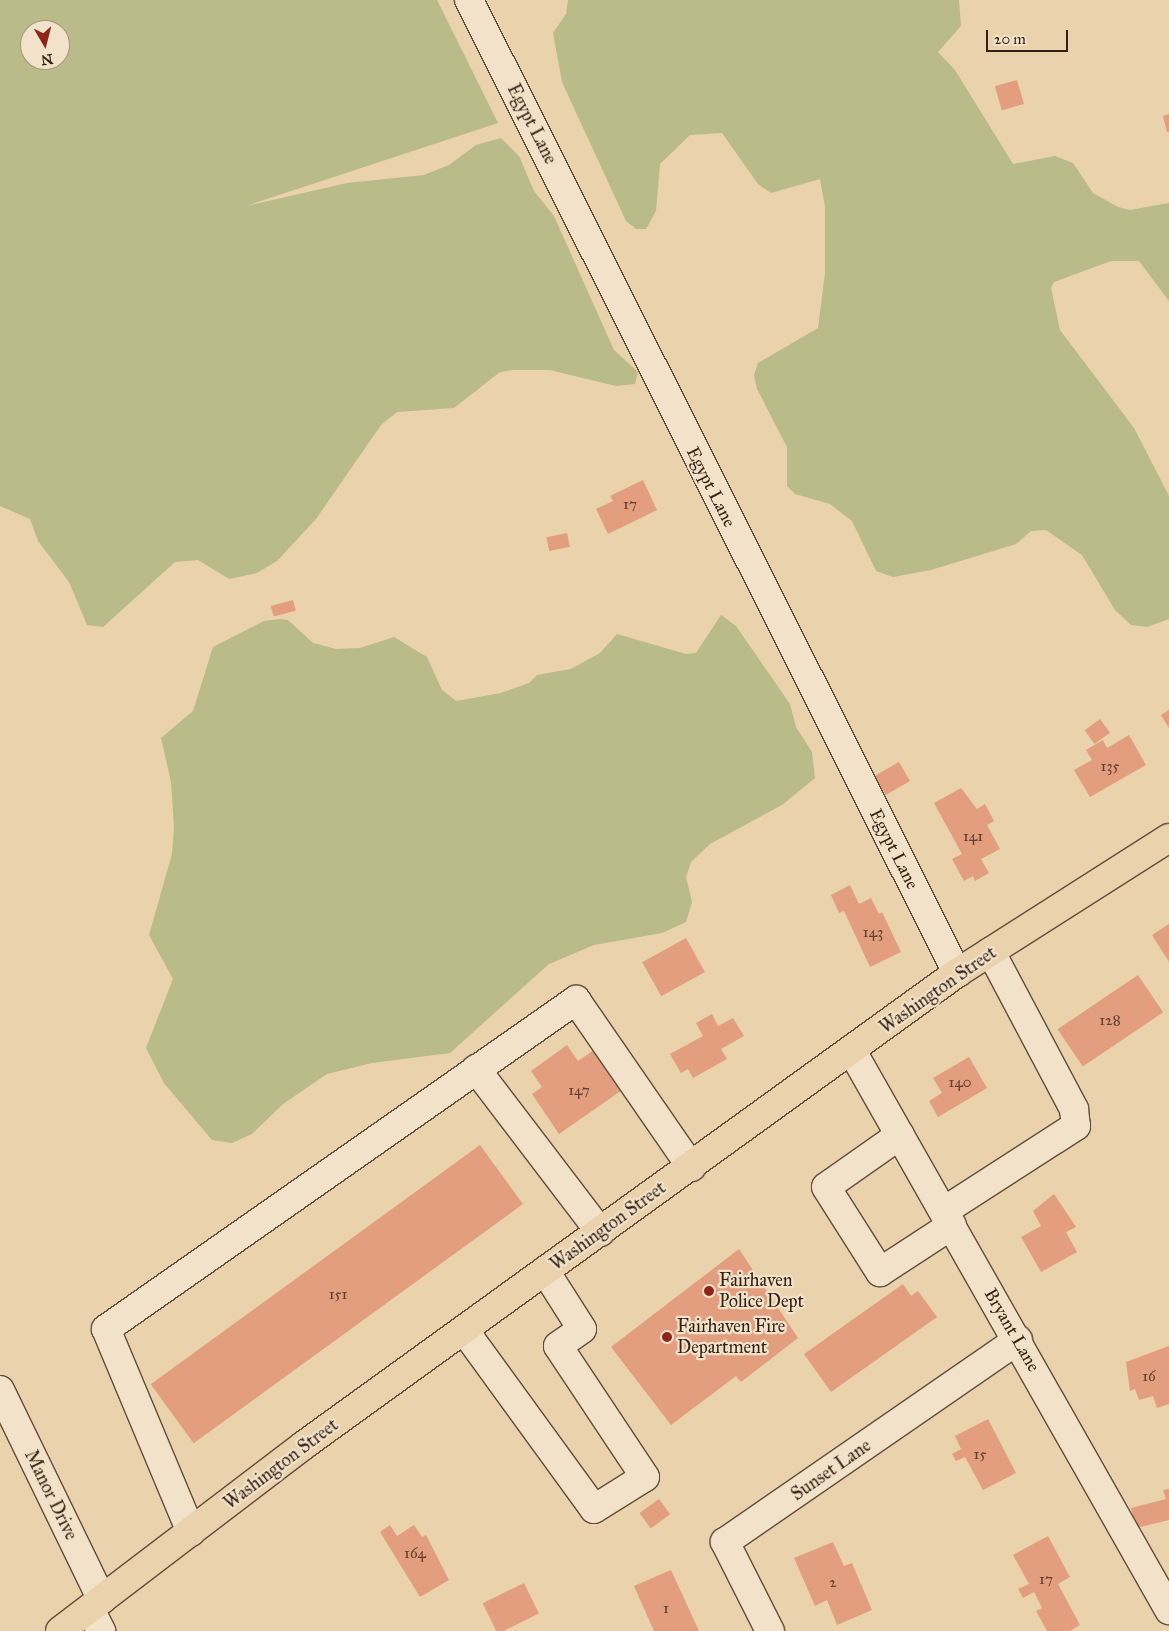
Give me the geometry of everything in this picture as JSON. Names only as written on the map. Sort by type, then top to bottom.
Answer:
[{"type":"main road","name":"Washington Street","points":[[60,1631],[97,1613],[191,1532],[464,1330],[957,974],[1169,838]]},
{"type":"street","name":"Egypt Lane","points":[[469,0],[957,974]]},
{"type":"street","points":[[900,1135],[826,1187],[880,1272],[948,1218],[1076,1126],[1074,1109],[991,952]]},
{"type":"street","points":[[191,1532],[106,1329],[576,1000],[691,1167]]},
{"type":"street","name":"Bryant Lane","points":[[852,1051],[1018,1340],[1169,1610]]},
{"type":"street","points":[[476,1069],[600,1232]]},
{"type":"street","points":[[464,1330],[594,1509],[645,1477],[558,1346],[582,1328],[545,1271]]},
{"type":"street","name":"Sunset Lane","points":[[770,1631],[725,1542],[1018,1340]]},
{"type":"street","name":"Manor Drive","points":[[0,1390],[97,1613]]},
{"type":"green space","points":[[0,0],[437,0],[498,123],[246,206],[347,183],[424,175],[449,165],[476,145],[501,138],[519,156],[534,191],[554,216],[614,350],[638,372],[635,384],[616,386],[550,370],[513,370],[500,372],[454,408],[397,412],[381,425],[316,519],[277,561],[257,573],[229,579],[198,560],[175,562],[103,627],[87,625],[69,582],[38,541],[30,519],[0,506]]},
{"type":"green space","points":[[568,0],[959,0],[961,26],[938,52],[955,70],[1013,164],[1055,156],[1073,163],[1093,193],[1118,207],[1130,210],[1169,203],[1169,301],[1139,261],[1111,261],[1054,282],[1051,288],[1060,330],[1134,428],[1169,496],[1169,619],[1147,627],[1131,625],[1115,610],[1082,555],[1046,530],[1031,531],[1016,544],[931,570],[893,577],[876,571],[852,521],[830,504],[795,494],[787,486],[787,447],[757,389],[754,375],[758,363],[818,328],[825,273],[825,207],[820,179],[771,193],[758,184],[722,133],[690,135],[660,164],[656,211],[646,229],[636,229],[626,221],[562,82],[553,33],[566,14]]},
{"type":"green space","points":[[721,615],[736,626],[790,704],[796,727],[812,752],[815,778],[782,805],[710,844],[691,862],[686,877],[692,902],[686,922],[662,933],[594,945],[549,964],[450,1053],[372,1063],[327,1074],[283,1104],[252,1134],[232,1143],[212,1140],[164,1083],[146,1048],[173,979],[149,935],[172,854],[174,827],[171,782],[161,738],[193,711],[213,647],[264,621],[280,619],[288,620],[313,643],[336,649],[360,648],[394,637],[427,657],[442,690],[456,701],[501,693],[529,683],[537,675],[571,669],[600,653],[617,634],[686,654],[696,653]]},
{"type":"building","points":[[1017,80],[1024,104],[1002,110],[995,86]]},
{"type":"building","points":[[1169,114],[1169,132],[1167,132],[1163,116]]},
{"type":"building","points":[[643,480],[657,510],[608,534],[596,509],[613,501],[610,496]]},
{"type":"building","points":[[567,533],[570,547],[549,551],[546,537]]},
{"type":"building","points":[[293,600],[296,611],[274,617],[271,606]]},
{"type":"building","points":[[1169,710],[1169,728],[1161,715]]},
{"type":"building","points":[[1100,719],[1110,733],[1095,744],[1085,730]]},
{"type":"building","points":[[1129,735],[1146,765],[1090,797],[1074,770],[1092,760],[1086,750],[1103,740],[1107,748]]},
{"type":"building","points":[[899,762],[910,781],[886,795],[875,776]]},
{"type":"building","points":[[961,788],[977,809],[985,804],[994,821],[987,825],[1000,849],[981,859],[989,873],[975,881],[973,876],[964,881],[952,859],[962,854],[934,803]]},
{"type":"building","points":[[850,885],[859,904],[871,898],[879,914],[882,912],[901,952],[870,967],[844,911],[839,913],[831,895]]},
{"type":"building","points":[[1169,924],[1169,962],[1152,935]]},
{"type":"building","points":[[686,938],[705,972],[661,996],[642,962]]},
{"type":"building","points":[[1138,975],[1163,1012],[1083,1067],[1058,1029]]},
{"type":"building","points":[[712,1014],[718,1026],[733,1018],[744,1036],[721,1049],[727,1059],[693,1078],[688,1069],[681,1073],[670,1054],[703,1036],[696,1023]]},
{"type":"building","points":[[567,1045],[578,1061],[597,1048],[625,1088],[559,1134],[532,1094],[542,1087],[531,1071]]},
{"type":"building","points":[[969,1057],[987,1088],[938,1117],[929,1101],[942,1093],[933,1078]]},
{"type":"building","points":[[480,1145],[523,1204],[194,1443],[151,1384]]},
{"type":"building","points":[[1054,1194],[1076,1227],[1066,1232],[1077,1252],[1041,1272],[1021,1237],[1041,1226],[1033,1211]]},
{"type":"building","points":[[739,1249],[798,1338],[741,1382],[736,1376],[671,1425],[611,1347]]},
{"type":"building","points":[[903,1284],[911,1296],[918,1291],[937,1317],[831,1392],[804,1354]]},
{"type":"building","points":[[1169,1346],[1169,1404],[1157,1408],[1153,1396],[1139,1400],[1135,1389],[1130,1391],[1126,1362]]},
{"type":"building","points":[[988,1419],[1016,1473],[983,1490],[965,1457],[956,1461],[952,1454],[961,1449],[955,1436]]},
{"type":"building","points":[[1169,1489],[1169,1520],[1136,1528],[1131,1508],[1166,1499],[1163,1490]]},
{"type":"building","points":[[659,1499],[670,1514],[651,1528],[640,1513]]},
{"type":"building","points":[[390,1525],[397,1536],[414,1525],[422,1537],[426,1535],[449,1580],[420,1597],[380,1532]]},
{"type":"building","points":[[1048,1536],[1070,1577],[1058,1584],[1080,1625],[1070,1631],[1047,1631],[1036,1611],[1042,1608],[1034,1592],[1023,1598],[1018,1589],[1029,1584],[1013,1555]]},
{"type":"building","points":[[833,1542],[844,1566],[852,1563],[872,1610],[837,1625],[827,1600],[815,1606],[794,1558]]},
{"type":"building","points":[[671,1570],[699,1631],[654,1631],[634,1586]]},
{"type":"building","points":[[524,1583],[539,1614],[503,1631],[496,1631],[483,1603]]},
{"type":"place","name":"Fairhaven Police Dept","points":[[709,1291]]},
{"type":"place","name":"Fairhaven Fire Department","points":[[667,1337]]}]
